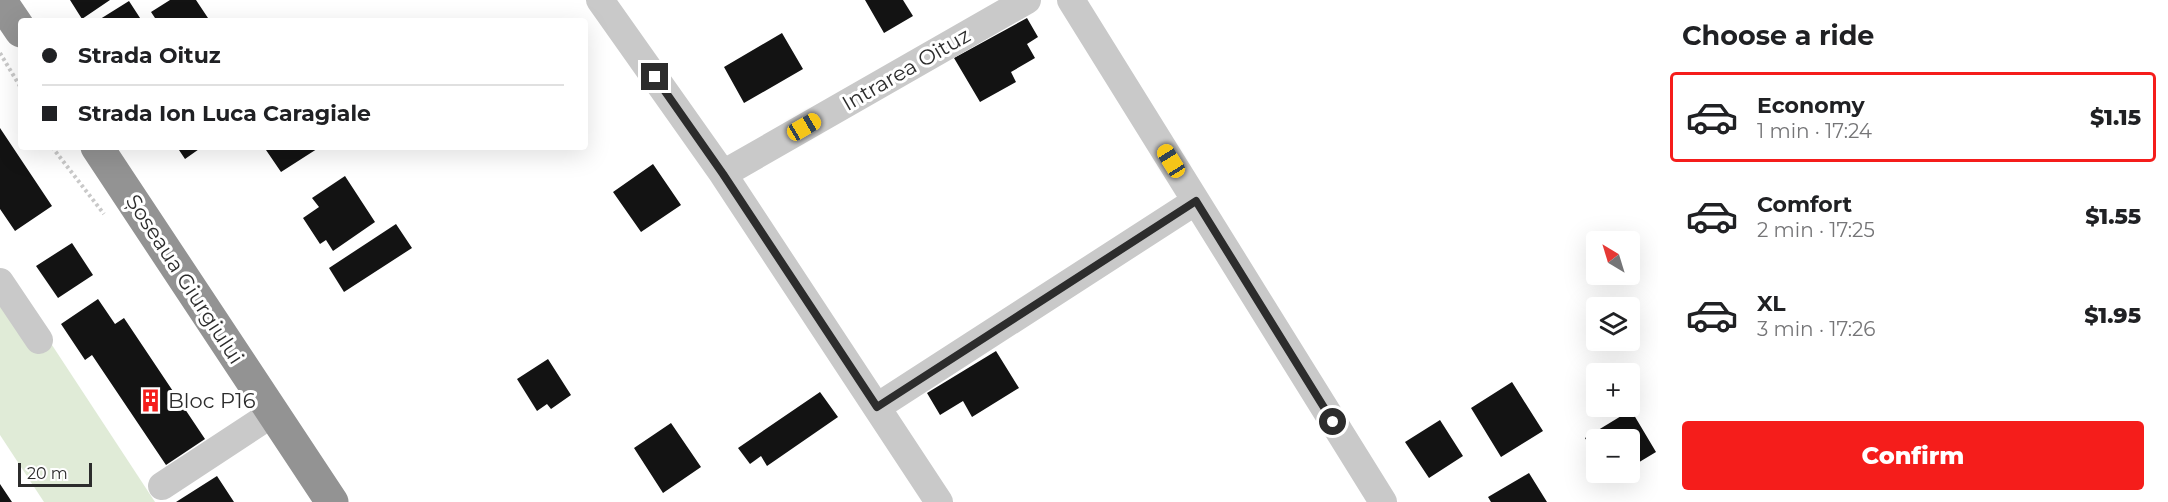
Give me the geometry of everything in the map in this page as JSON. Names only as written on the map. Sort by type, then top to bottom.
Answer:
[{"type":"highway","points":[[0,0],[18,27]]},
{"type":"highway","points":[[27,0],[39,18]]},
{"type":"highway","name":"Șoseaua Giurgiului","points":[[100,150],[332,502]]},
{"type":"highway","name":"Șoseaua Giurgiului","points":[[126,150],[356,502]]},
{"type":"street","points":[[600,0],[723,174],[939,502]]},
{"type":"street","name":"Intrarea Oituz","points":[[723,174],[1027,0]]},
{"type":"street","points":[[1071,0],[1383,502]]},
{"type":"street","points":[[877,407],[1196,201]]},
{"type":"street","points":[[0,282],[39,340]]},
{"type":"street","points":[[162,486],[273,413]]},
{"type":"path","points":[[0,53],[18,83]]},
{"type":"path","points":[[54,150],[109,222]]},
{"type":"green space","points":[[0,298],[50,342],[155,502],[44,502],[0,435]]},
{"type":"building","points":[[70,0],[110,0],[83,18]]},
{"type":"building","points":[[170,0],[196,0],[208,18],[155,18],[151,12]]},
{"type":"building","points":[[865,0],[903,0],[913,16],[884,33]]},
{"type":"building","points":[[129,1],[140,18],[102,18]]},
{"type":"building","points":[[1027,18],[1038,37],[1027,44],[1035,58],[1011,72],[1016,82],[980,102],[954,58]]},
{"type":"building","points":[[782,33],[803,69],[744,103],[724,67]]},
{"type":"building","points":[[0,128],[52,206],[15,231],[0,209]]},
{"type":"building","points":[[179,150],[198,150],[185,159]]},
{"type":"building","points":[[266,150],[315,150],[281,172]]},
{"type":"building","points":[[653,164],[681,205],[641,232],[613,192]]},
{"type":"building","points":[[345,176],[375,222],[333,251],[326,240],[320,244],[303,218],[319,207],[312,198]]},
{"type":"building","points":[[396,224],[412,248],[344,292],[329,268]]},
{"type":"building","points":[[72,243],[93,275],[58,298],[36,266]]},
{"type":"building","name":"Bloc P16","points":[[98,299],[115,324],[124,318],[205,439],[166,465],[92,355],[85,360],[61,324]]},
{"type":"building","points":[[996,351],[1019,388],[972,417],[963,401],[940,415],[927,393]]},
{"type":"building","points":[[548,359],[571,395],[551,409],[547,404],[537,411],[517,379]]},
{"type":"building","points":[[1512,382],[1543,431],[1501,457],[1471,408]]},
{"type":"building","points":[[820,392],[838,417],[767,466],[761,456],[750,464],[738,448]]},
{"type":"building","points":[[1620,417],[1635,417],[1656,452],[1640,462],[1640,429],[1600,429]]},
{"type":"building","points":[[1440,420],[1463,456],[1429,478],[1405,442]]},
{"type":"building","points":[[671,423],[701,467],[663,493],[634,448]]},
{"type":"building","points":[[1529,473],[1547,502],[1491,502],[1488,497]]},
{"type":"building","points":[[217,476],[234,502],[176,502]]},
{"type":"building","points":[[0,484],[12,502],[0,502]]},
{"type":"place","name":"Bloc P16","points":[[150,400]]},
{"type":"route","points":[[655,77],[723,174],[877,407],[1196,201],[1333,422]]}]
